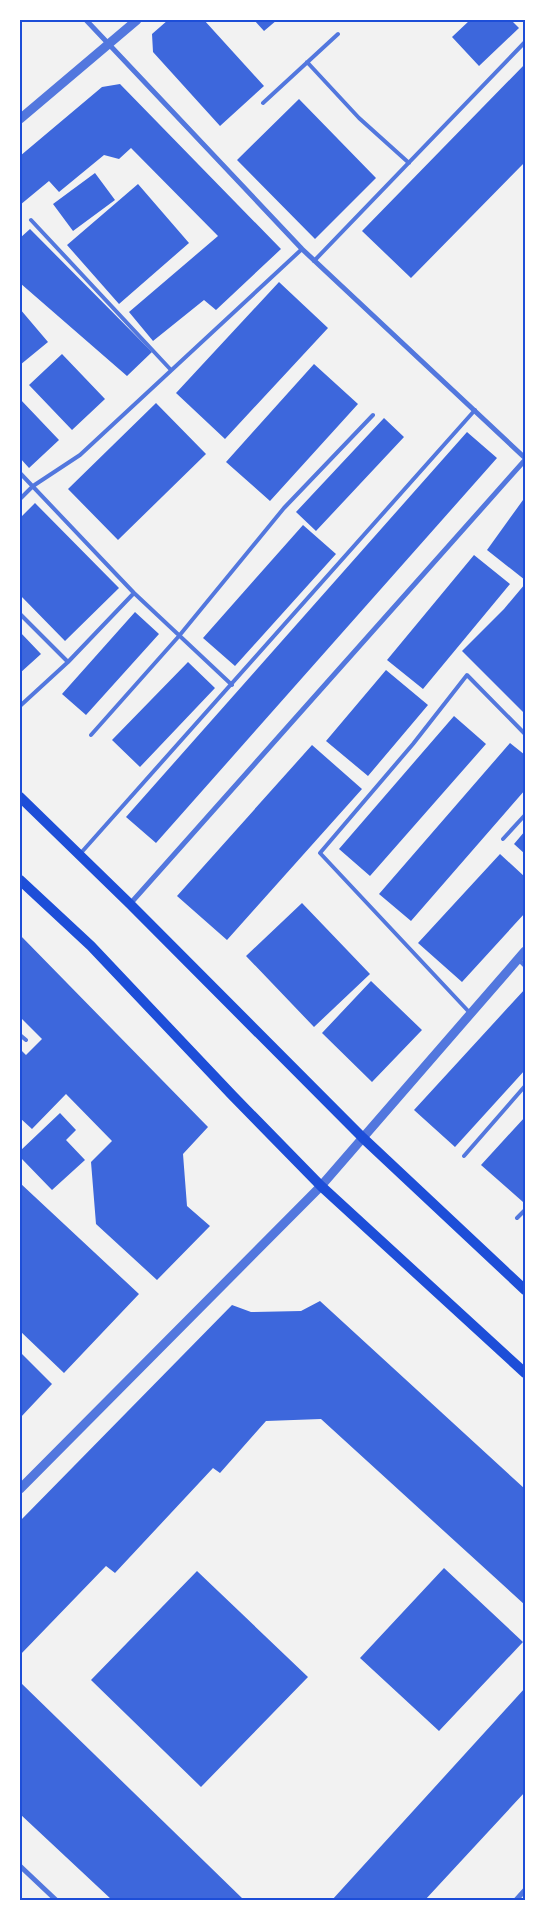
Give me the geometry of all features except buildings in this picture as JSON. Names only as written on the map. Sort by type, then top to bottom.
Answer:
[{"type":"main road","points":[[20,797],[80,854],[362,1138],[525,1290]]},
{"type":"main road","points":[[20,880],[91,946],[321,1186],[525,1374]]},
{"type":"street","points":[[86,20],[302,249],[525,459],[130,904]]},
{"type":"street","points":[[20,119],[137,20]]},
{"type":"street","points":[[20,1489],[321,1186],[470,1013],[522,962],[525,951]]},
{"type":"street","points":[[20,1866],[56,1900]]},
{"type":"street","points":[[516,1900],[525,1890]]},
{"type":"lane","points":[[263,103],[338,34]]},
{"type":"lane","points":[[314,260],[525,42]]},
{"type":"lane","points":[[307,62],[359,118],[409,163]]},
{"type":"lane","points":[[30,220],[171,370]]},
{"type":"lane","points":[[20,499],[33,486],[80,456],[302,249]]},
{"type":"lane","points":[[80,854],[475,410]]},
{"type":"lane","points":[[91,735],[179,636],[284,508],[373,415]]},
{"type":"lane","points":[[20,473],[134,593],[232,685]]},
{"type":"lane","points":[[20,706],[68,662],[134,593]]},
{"type":"lane","points":[[20,614],[68,662]]},
{"type":"lane","points":[[470,1013],[320,853],[414,744],[467,675],[525,734]]},
{"type":"lane","points":[[503,840],[525,815]]},
{"type":"lane","points":[[20,1035],[26,1040]]},
{"type":"lane","points":[[464,1156],[525,1086]]},
{"type":"lane","points":[[517,1218],[525,1210]]}]
